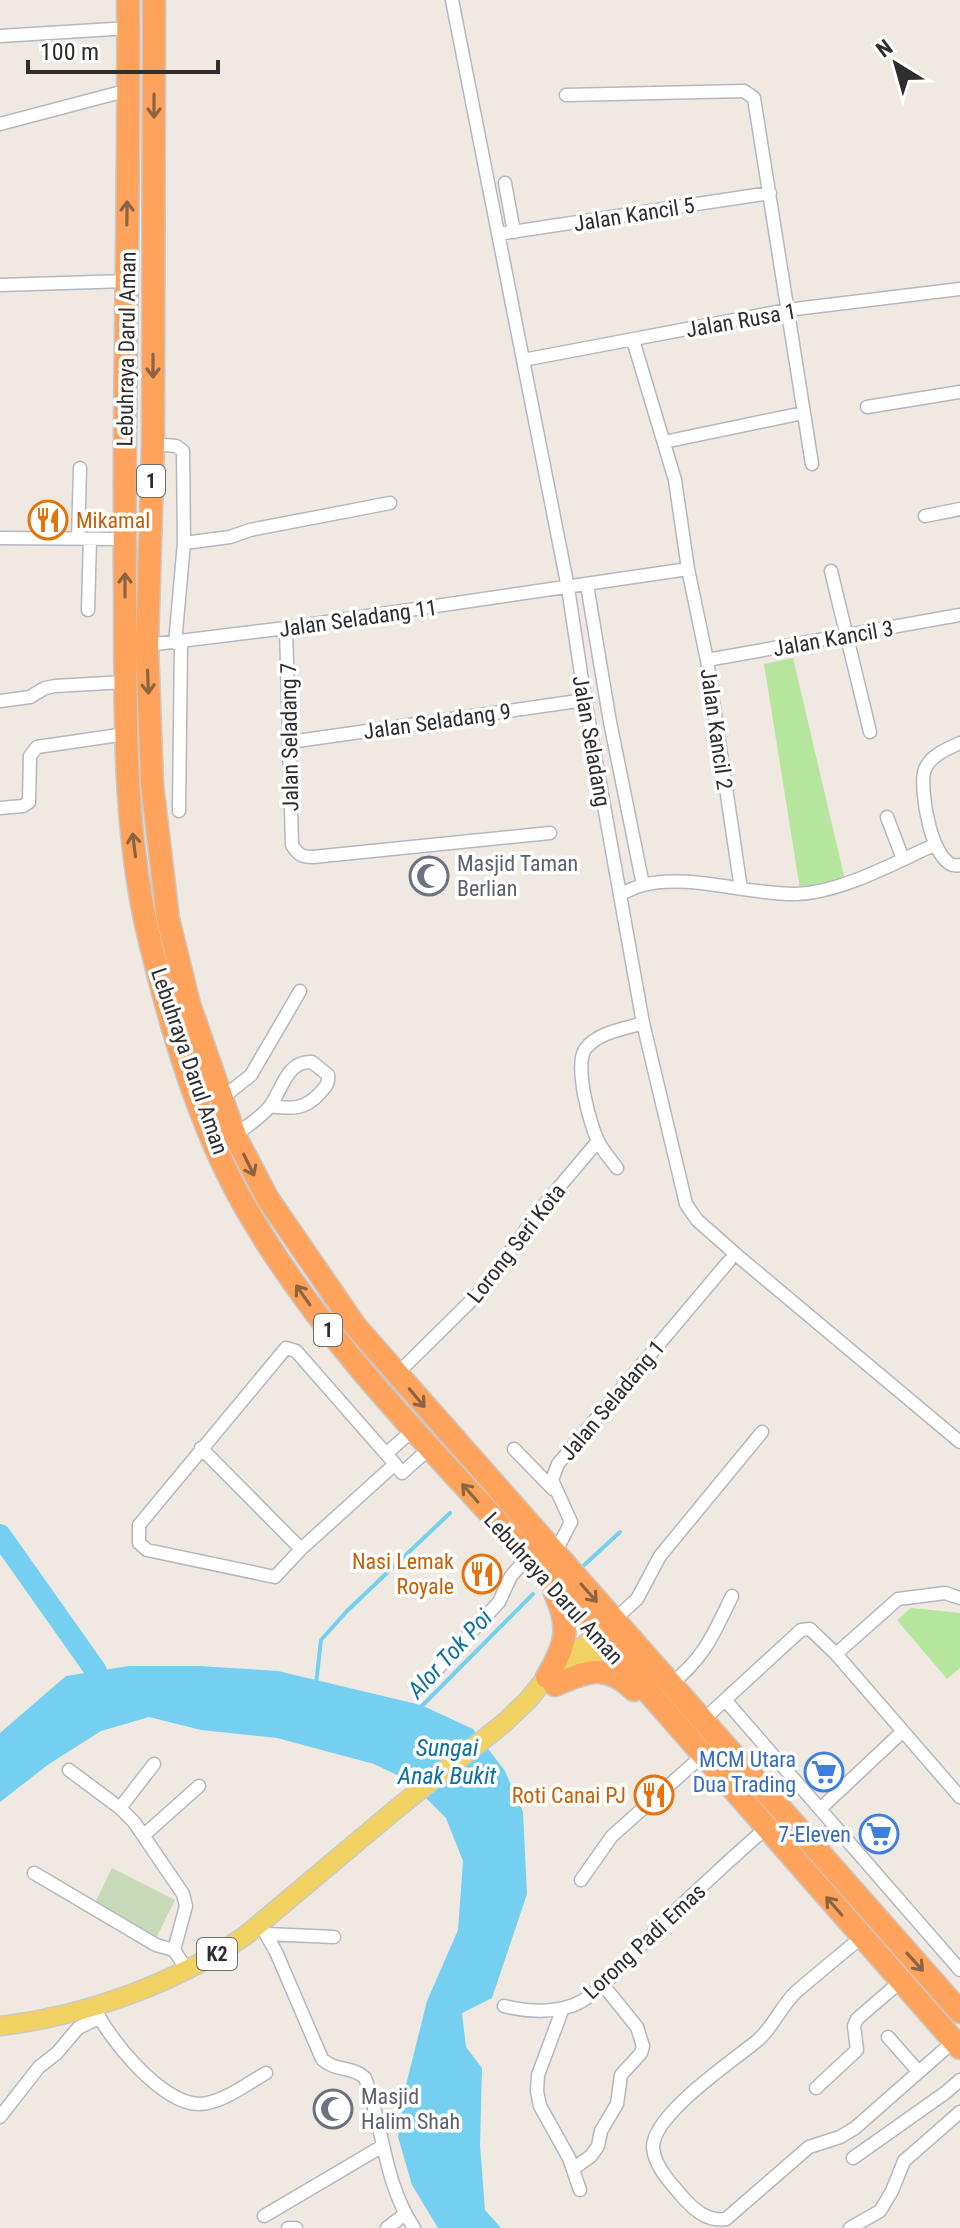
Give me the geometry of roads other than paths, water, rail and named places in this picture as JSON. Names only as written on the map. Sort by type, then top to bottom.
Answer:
[{"type":"highway","name":"Lebuhraya Darul Aman","points":[[128,0],[124,539],[130,819],[146,922],[168,1009],[216,1147],[247,1210],[337,1343],[528,1557],[670,1685],[958,2006]]},
{"type":"highway","name":"Lebuhraya Darul Aman","points":[[154,0],[153,444],[147,645],[153,797],[168,919],[189,1004],[235,1136],[268,1199],[356,1327],[555,1553],[664,1713],[957,2044]]},
{"type":"highway","points":[[548,1577],[565,1616],[565,1630],[551,1681]]},
{"type":"highway","points":[[551,1681],[592,1670],[608,1673],[622,1678],[664,1713]]},
{"type":"main road","name":"K2","points":[[0,2026],[96,2012],[187,1970],[264,1929],[395,1810],[610,1633]]},
{"type":"street","name":"Jalan Seladang","points":[[452,0],[568,588],[643,1023],[683,1194],[691,1212],[739,1257],[960,1442]]},
{"type":"street","points":[[0,36],[129,28]]},
{"type":"street","points":[[0,124],[129,90]]},
{"type":"street","points":[[566,95],[750,93],[757,106],[812,464]]},
{"type":"street","points":[[505,183],[514,232]]},
{"type":"street","name":"Jalan Kancil 5","points":[[498,234],[770,193]]},
{"type":"street","points":[[0,285],[127,281]]},
{"type":"street","name":"Jalan Rusa 1","points":[[523,360],[787,310],[960,289]]},
{"type":"street","name":"Jalan Kancil 2","points":[[633,340],[681,511],[741,889]]},
{"type":"street","points":[[867,407],[960,392]]},
{"type":"street","points":[[664,442],[803,413]]},
{"type":"street","points":[[153,444],[176,446],[183,451],[184,543],[178,643],[179,811]]},
{"type":"street","points":[[80,468],[88,610]]},
{"type":"street","points":[[184,543],[230,537],[250,530],[390,503]]},
{"type":"street","points":[[925,516],[960,509]]},
{"type":"street","points":[[0,538],[124,539]]},
{"type":"street","points":[[568,588],[688,569]]},
{"type":"street","points":[[831,571],[870,732]]},
{"type":"street","points":[[587,585],[610,722],[643,885]]},
{"type":"street","name":"Jalan Seladang 11","points":[[147,645],[568,588]]},
{"type":"street","name":"Jalan Kancil 3","points":[[707,660],[960,615]]},
{"type":"street","name":"Jalan Seladang 7","points":[[286,628],[292,845],[303,857],[550,833]]},
{"type":"street","points":[[0,701],[30,697],[55,686],[125,682]]},
{"type":"street","name":"Jalan Seladang 9","points":[[290,742],[585,700]]},
{"type":"street","points":[[0,808],[23,806],[29,802],[30,756],[37,747],[126,734]]},
{"type":"street","points":[[960,743],[939,753],[924,771],[922,783],[934,845],[947,864],[953,867],[960,865]]},
{"type":"street","points":[[887,817],[903,859]]},
{"type":"street","points":[[620,894],[643,885],[668,882],[784,893],[812,892],[851,881],[934,845]]},
{"type":"street","points":[[221,1099],[251,1075],[300,991]]},
{"type":"street","points":[[617,1168],[598,1141],[582,1078],[583,1051],[603,1035],[643,1023]]},
{"type":"street","points":[[235,1136],[270,1106],[283,1081],[299,1064],[312,1062],[328,1075],[327,1085],[308,1104],[297,1108],[270,1106]]},
{"type":"street","name":"Lorong Seri Kota","points":[[397,1374],[485,1287],[539,1211],[598,1141]]},
{"type":"street","name":"Jalan Seladang 1","points":[[555,1553],[571,1522],[554,1489],[552,1480],[558,1464],[729,1261]]},
{"type":"street","points":[[399,1468],[291,1348],[282,1352],[139,1525],[139,1543],[147,1550],[275,1577],[301,1549],[399,1468],[430,1448]]},
{"type":"street","points":[[386,1454],[414,1429]]},
{"type":"street","points":[[610,1633],[637,1599],[660,1556],[762,1432]]},
{"type":"street","points":[[201,1448],[301,1549]]},
{"type":"street","points":[[514,1449],[554,1489]]},
{"type":"street","points":[[420,1688],[499,1602],[511,1576],[528,1557]]},
{"type":"street","points":[[836,1654],[898,1599],[945,1593],[960,1598]]},
{"type":"street","points":[[670,1685],[701,1656],[732,1596]]},
{"type":"street","points":[[702,1721],[805,1628],[815,1633],[836,1654],[902,1732],[957,1787]]},
{"type":"street","points":[[726,1701],[960,1970]]},
{"type":"street","points":[[820,1809],[902,1732]]},
{"type":"street","points":[[581,1880],[612,1836],[702,1756]]},
{"type":"street","points":[[120,1808],[154,1764]]},
{"type":"street","points":[[69,1770],[120,1808],[144,1835],[185,1899],[185,1912],[174,1950]]},
{"type":"street","points":[[144,1835],[199,1786]]},
{"type":"street","name":"Lorong Padi Emas","points":[[504,2006],[518,2009],[563,2008],[581,2002],[603,1985],[645,1941],[766,1828]]},
{"type":"street","points":[[34,1873],[156,1945],[174,1950],[187,1970]]},
{"type":"street","points":[[264,1929],[334,1937]]},
{"type":"street","points":[[264,1929],[322,2059],[332,2067],[355,2071],[365,2078],[381,2147],[405,2214],[414,2228]]},
{"type":"street","points":[[862,1937],[788,2000],[763,2036],[670,2115],[655,2138],[655,2155],[661,2169],[683,2197],[704,2216],[726,2219],[809,2147],[847,2133],[918,2071],[957,2044]]},
{"type":"street","points":[[816,2088],[857,2050],[854,2026],[857,2019],[901,1981]]},
{"type":"street","points":[[574,2168],[591,2156],[598,2146],[601,2131],[617,2104],[621,2075],[641,2053],[643,2046],[637,2027],[603,1985]]},
{"type":"street","points":[[563,2008],[538,2075],[537,2091],[547,2121],[574,2168],[580,2190]]},
{"type":"street","points":[[0,2117],[39,2067],[57,2053],[96,2012],[128,2056],[162,2088],[190,2103],[202,2104],[220,2098],[266,2073]]},
{"type":"street","points":[[888,2037],[918,2071]]},
{"type":"street","points":[[853,2158],[960,2080]]},
{"type":"street","points":[[850,2228],[880,2211],[904,2161],[960,2112]]},
{"type":"street","points":[[264,2216],[381,2147]]},
{"type":"street","points":[[387,2228],[405,2214]]},
{"type":"street","points":[[288,2228],[296,2228]]},
{"type":"water","name":"Sungai Anak Bukit","points":[[129,1666],[278,1671],[421,1705],[473,1729],[505,1771],[523,1812],[527,1894],[492,1998],[462,2013],[466,2047],[482,2068],[480,2145],[485,2210],[501,2228],[438,2228],[412,2185],[398,2137],[405,2089],[427,2001],[458,1930],[463,1861],[446,1818],[409,1781],[374,1764],[277,1738],[201,1730],[149,1717],[101,1731],[49,1764],[0,1802],[0,1733],[66,1676]]},
{"type":"waterway","points":[[316,1684],[321,1640],[347,1611],[450,1513]]},
{"type":"waterway","name":"Alor Tok Poi","points":[[581,1568],[620,1532]]},
{"type":"waterway","points":[[0,1535],[96,1671],[99,1699]]},
{"type":"waterway","name":"Alor Tok Poi","points":[[419,1709],[533,1594]]},
{"type":"place","name":"Mikamal","points":[[48,520]]},
{"type":"place","name":"Masjid Taman Berlian","points":[[429,876]]},
{"type":"place","name":"Nasi Lemak Royale","points":[[482,1574]]},
{"type":"place","name":"MCM Utara Dua Trading","points":[[824,1772]]},
{"type":"place","name":"Roti Canai PJ","points":[[654,1795]]},
{"type":"place","name":"7-Eleven","points":[[879,1834]]},
{"type":"place","name":"Masjid Halim Shah","points":[[333,2109]]}]
